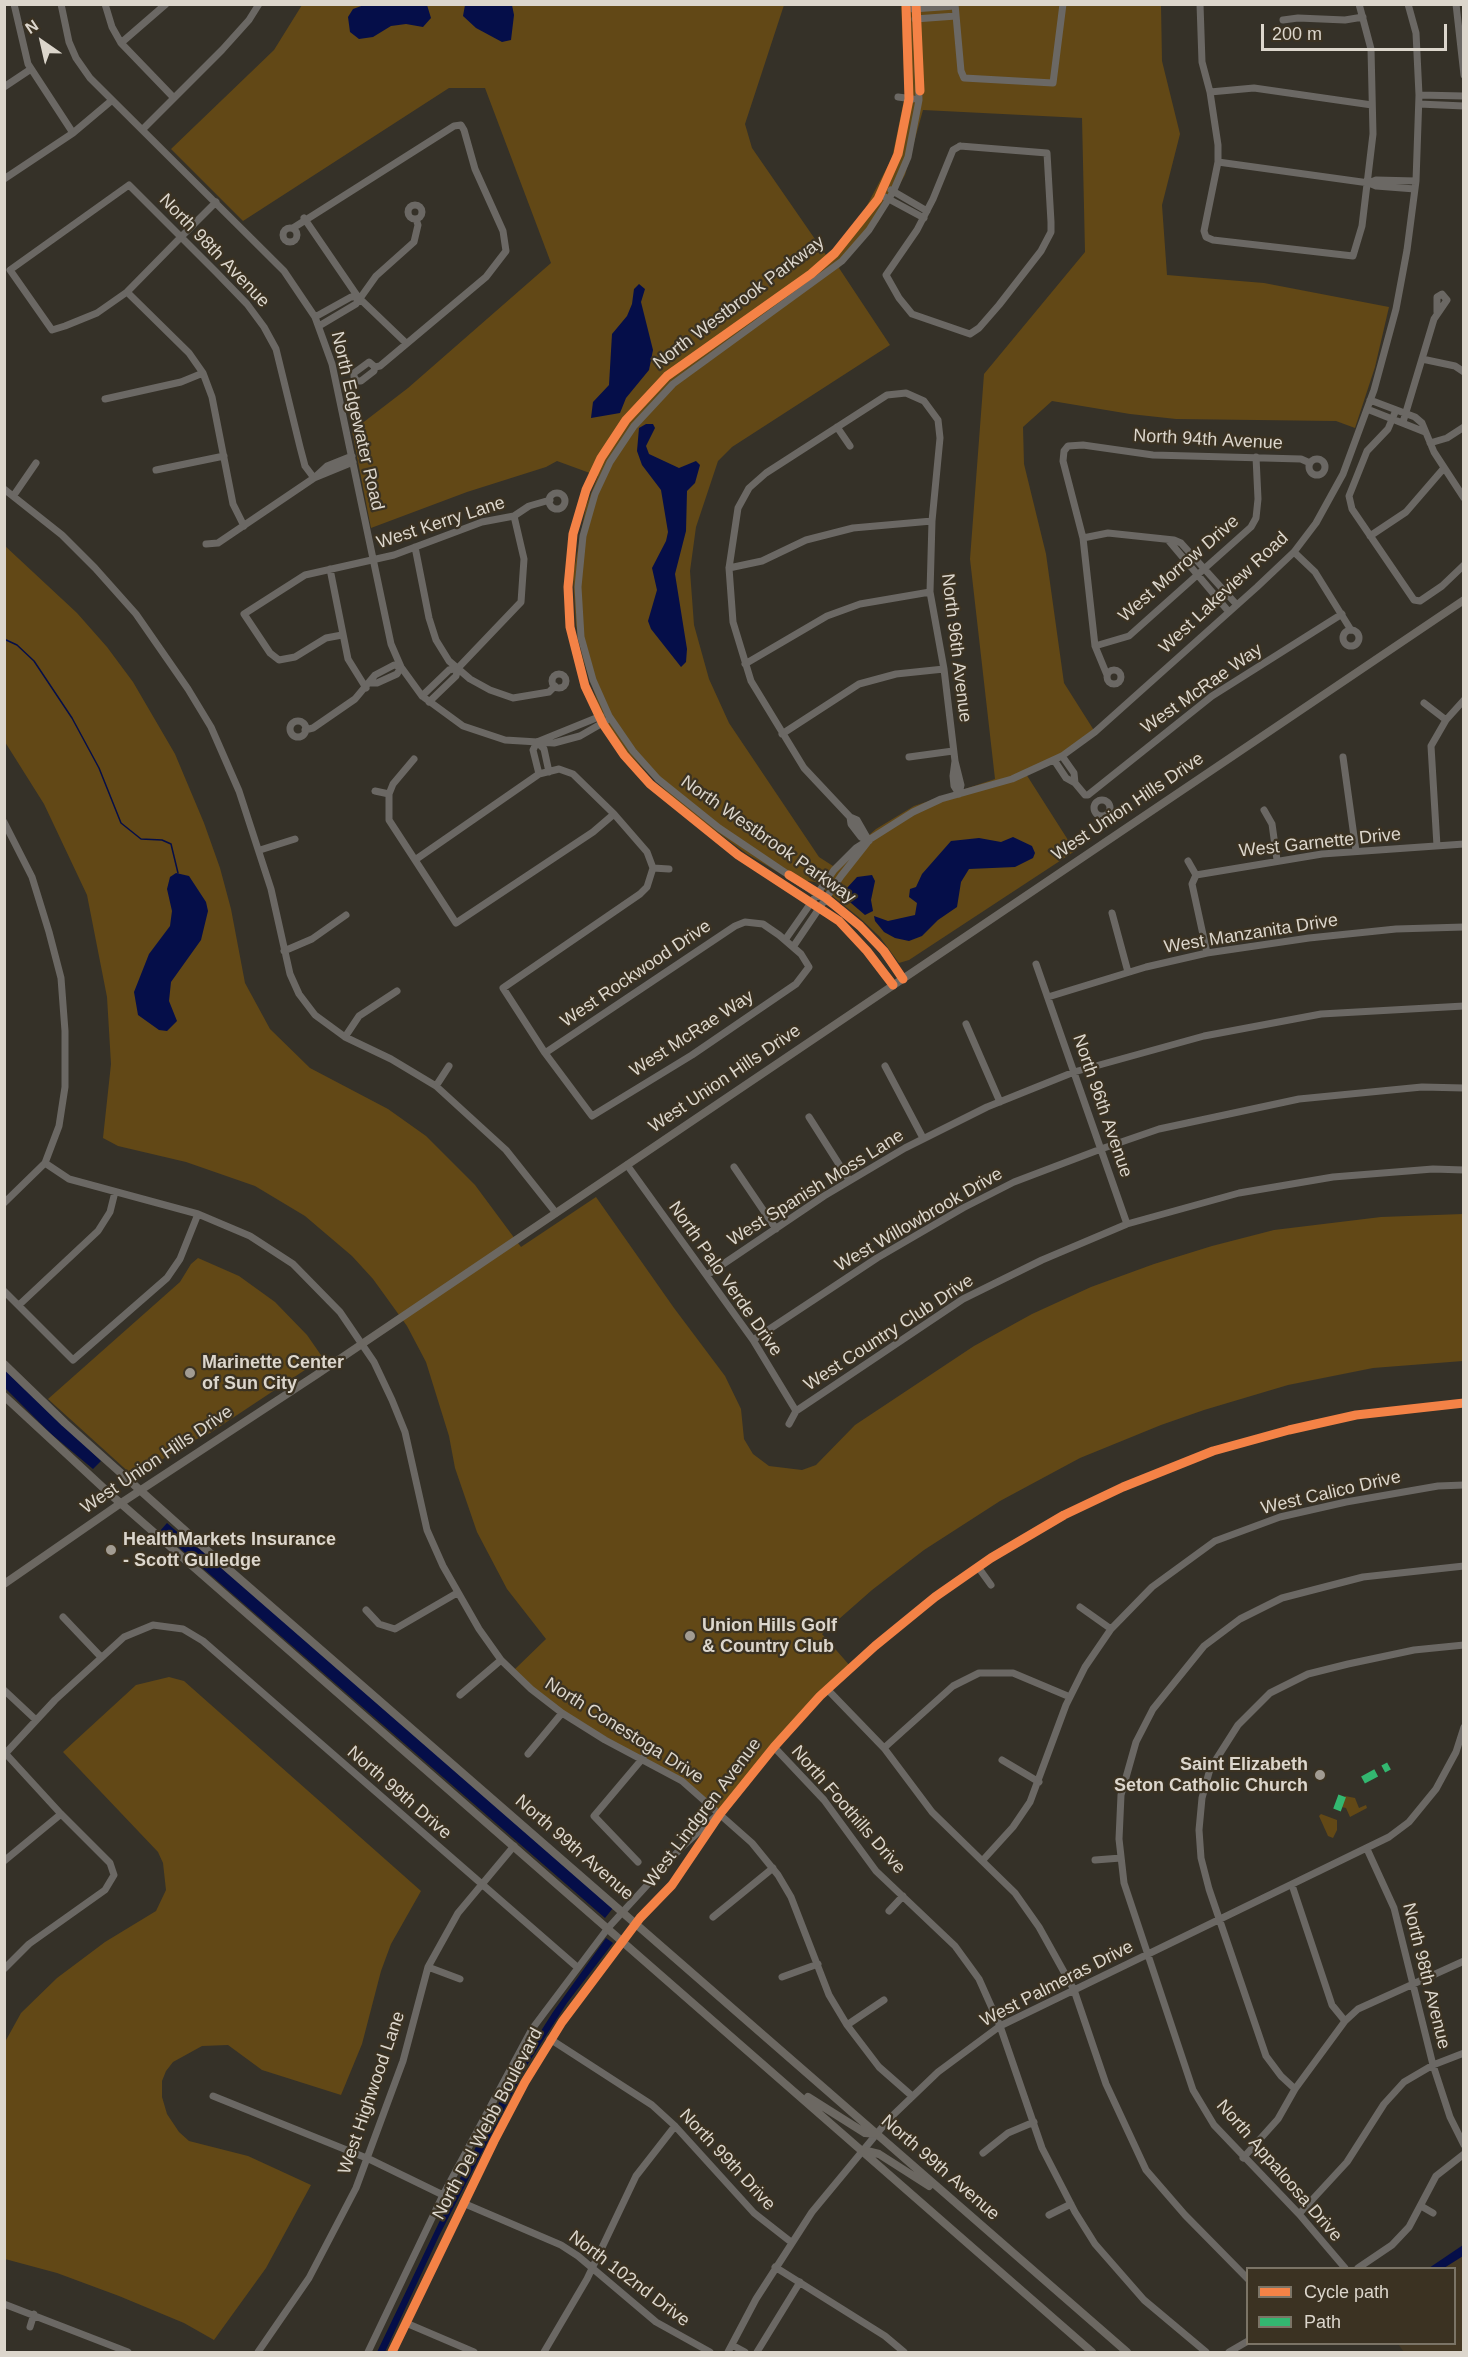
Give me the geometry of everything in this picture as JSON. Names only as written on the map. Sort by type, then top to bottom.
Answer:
[{"type":"main road","name":"West Union Hills Drive","points":[[4,1584],[140,1490],[555,1214],[1464,600]]},
{"type":"main road","name":"North 99th Avenue","points":[[4,1364],[65,1423],[140,1490],[1127,2352]]},
{"type":"main road","name":"North 99th Avenue","points":[[4,1396],[121,1503],[1092,2352]]},
{"type":"main road","points":[[787,2084],[865,2133],[877,2134]]},
{"type":"main road","points":[[863,2150],[879,2154],[948,2196]]},
{"type":"street","points":[[14,4],[21,42],[31,69],[73,134]]},
{"type":"street","name":"North Edgewater Road","points":[[61,4],[76,58],[111,101],[143,129],[284,271],[315,317],[332,364],[391,644],[401,667],[422,696],[463,726],[505,740],[554,743],[570,739],[603,724],[609,716]]},
{"type":"street","points":[[105,4],[112,27],[121,43],[173,97]]},
{"type":"street","points":[[121,43],[166,4]]},
{"type":"street","points":[[143,129],[236,35],[259,4]]},
{"type":"street","points":[[906,7],[955,5],[961,71],[964,78],[1053,83],[1063,4]]},
{"type":"street","points":[[1200,4],[1202,62],[1216,120],[1218,162],[1204,231],[1206,237],[1213,240],[1353,256],[1362,226],[1369,183],[1372,105],[1371,49],[1359,4]]},
{"type":"street","name":"West Lakeview Road","points":[[785,940],[839,864],[868,841],[913,812],[959,794],[997,784],[1054,760],[1095,732],[1294,552],[1335,492],[1370,400],[1396,309],[1416,185],[1419,95],[1416,33],[1408,4]]},
{"type":"street","points":[[1456,4],[1464,75]]},
{"type":"street","name":"North Westbrook Parkway","points":[[893,986],[856,938],[820,907],[738,855],[650,784],[624,755],[603,724],[585,686],[570,627],[568,562],[579,511],[601,458],[626,420],[667,376],[835,253],[861,224],[885,187],[898,154],[909,99],[906,7]]},
{"type":"street","name":"North Westbrook Parkway","points":[[903,978],[875,941],[826,898],[735,840],[658,779],[609,716],[593,680],[579,622],[578,563],[588,514],[610,462],[634,426],[673,384],[842,261],[869,230],[891,195],[908,157],[919,100],[916,7]]},
{"type":"street","points":[[907,20],[956,16]]},
{"type":"street","points":[[1283,20],[1298,18],[1345,20],[1363,17]]},
{"type":"street","points":[[4,87],[31,69]]},
{"type":"street","points":[[1210,92],[1254,88],[1372,105]]},
{"type":"street","points":[[1419,95],[1464,96]]},
{"type":"street","points":[[898,97],[919,100]]},
{"type":"street","points":[[4,179],[73,134],[111,101]]},
{"type":"street","points":[[1419,104],[1464,106]]},
{"type":"street","points":[[292,228],[304,218],[454,126],[461,125],[464,130],[475,169],[503,231],[506,251],[486,277],[380,366],[375,367]]},
{"type":"street","points":[[960,146],[1047,153],[1051,232],[1041,251],[999,305],[979,328],[970,334],[912,314],[886,274],[926,214],[953,150],[960,146]]},
{"type":"street","points":[[1218,162],[1369,183],[1376,180],[1416,185]]},
{"type":"street","name":"North 98th Avenue","points":[[127,292],[97,313],[52,330],[10,270],[129,185],[247,304],[276,348],[305,466],[314,478]]},
{"type":"street","points":[[885,187],[891,195],[926,214]]},
{"type":"street","points":[[880,195],[891,195]]},
{"type":"street","points":[[216,201],[127,292],[189,353],[203,373],[224,456],[233,504],[244,526]]},
{"type":"street","points":[[304,218],[358,297],[406,343]]},
{"type":"street","points":[[319,326],[356,304],[358,297],[376,276],[414,242],[418,225],[416,219]]},
{"type":"street","points":[[835,253],[842,261]]},
{"type":"street","points":[[786,291],[792,299]]},
{"type":"street","points":[[315,317],[351,297],[358,297]]},
{"type":"street","points":[[1403,422],[1437,312]]},
{"type":"street","points":[[722,336],[727,345]]},
{"type":"street","points":[[1422,359],[1455,366],[1464,372]]},
{"type":"street","points":[[105,399],[181,382],[203,373]]},
{"type":"street","name":"North 96th Avenue","points":[[837,427],[887,395],[906,393],[924,401],[938,420],[940,438],[932,521],[930,592],[944,669],[953,751],[961,785],[959,794]]},
{"type":"street","points":[[1370,400],[1418,420],[1444,468],[1464,498]]},
{"type":"street","points":[[1367,409],[1425,432]]},
{"type":"street","points":[[1396,410],[1384,434],[1367,451],[1348,496],[1352,509],[1417,601],[1442,586],[1464,565]]},
{"type":"street","points":[[1430,443],[1447,438],[1464,426]]},
{"type":"street","points":[[850,446],[837,427],[766,473],[749,488],[738,508],[729,568],[733,622],[745,664],[763,703],[804,768],[850,817],[851,824],[861,837],[868,841]]},
{"type":"street","name":"North 94th Avenue","points":[[1083,538],[1063,461],[1064,451],[1068,446],[1083,445],[1153,455],[1301,459],[1310,463]]},
{"type":"street","points":[[156,470],[224,456]]},
{"type":"street","name":"West Morrow Drive","points":[[1095,646],[1129,636],[1251,527],[1256,518],[1258,499],[1256,457]]},
{"type":"street","points":[[207,544],[218,543],[314,478],[327,466],[353,459]]},
{"type":"street","points":[[14,495],[36,463]]},
{"type":"street","points":[[1370,536],[1406,512],[1444,468]]},
{"type":"street","points":[[4,489],[62,535],[95,568],[136,615],[168,658],[211,727],[239,791],[260,850],[284,951],[299,994],[315,1015],[345,1037],[391,1059],[436,1086],[506,1150],[555,1214]]},
{"type":"street","name":"West Kerry Lane","points":[[342,635],[326,638],[295,657],[279,660],[270,653],[244,614],[305,575],[374,561],[482,522],[514,516],[529,506],[550,500]]},
{"type":"street","points":[[429,702],[456,676],[458,668],[521,602],[524,560],[514,516]]},
{"type":"street","points":[[729,568],[762,561],[806,540],[854,528],[932,521]]},
{"type":"street","points":[[1107,675],[1095,646],[1083,538],[1107,532],[1147,535],[1181,543],[1237,605]]},
{"type":"street","points":[[1169,541],[1229,612]]},
{"type":"street","points":[[415,548],[436,640],[449,661],[490,690],[513,698],[549,692],[555,686]]},
{"type":"street","points":[[1294,552],[1315,572],[1352,630]]},
{"type":"street","points":[[330,569],[348,659],[368,686]]},
{"type":"street","points":[[745,664],[827,616],[860,604],[930,592]]},
{"type":"street","name":"West McRae Way","points":[[1088,794],[1212,696],[1342,614]]},
{"type":"street","points":[[305,730],[336,713],[368,686],[375,675],[394,665],[401,667]]},
{"type":"street","points":[[422,696],[449,670],[458,668]]},
{"type":"street","points":[[782,734],[859,684],[896,674],[944,669]]},
{"type":"street","points":[[1437,846],[1431,746],[1446,720],[1464,700]]},
{"type":"street","points":[[1424,703],[1446,720]]},
{"type":"street","name":"North Edgewater Road","points":[[537,742],[599,716],[609,716]]},
{"type":"street","points":[[539,774],[533,750],[537,742],[544,749],[549,772]]},
{"type":"street","points":[[909,757],[953,751]]},
{"type":"street","points":[[1062,756],[1074,773],[1075,783]]},
{"type":"street","points":[[1343,757],[1356,851]]},
{"type":"street","points":[[414,759],[398,775],[389,794],[389,820],[456,923],[593,832],[614,814]]},
{"type":"street","points":[[1054,760],[1066,778],[1097,801]]},
{"type":"street","points":[[415,860],[539,774],[559,769],[573,774],[614,814],[647,852],[653,868],[647,887],[640,894],[503,988],[545,1053]]},
{"type":"street","points":[[375,790],[389,794]]},
{"type":"street","points":[[1264,810],[1272,824],[1277,860]]},
{"type":"street","points":[[4,822],[32,877],[61,978],[64,1087],[60,1126],[45,1163],[4,1203]]},
{"type":"street","points":[[260,850],[294,839]]},
{"type":"street","name":"West Lakeview Road","points":[[793,947],[868,841]]},
{"type":"street","name":"West Garnette Drive","points":[[1196,875],[1277,860],[1356,851],[1464,843]]},
{"type":"street","points":[[1188,861],[1196,875],[1192,884],[1207,953]]},
{"type":"street","points":[[653,868],[669,869]]},
{"type":"street","points":[[1112,913],[1128,972]]},
{"type":"street","points":[[284,951],[312,939],[346,915]]},
{"type":"street","name":"West Rockwood Drive","points":[[545,1053],[735,926],[745,922],[763,924],[785,940]]},
{"type":"street","name":"West Manzanita Drive","points":[[1048,997],[1128,972],[1207,953],[1309,938],[1396,929],[1464,927]]},
{"type":"street","points":[[785,940],[793,947]]},
{"type":"street","name":"West McRae Way","points":[[545,1053],[592,1116],[692,1055],[796,984],[809,967],[793,947]]},
{"type":"street","name":"North 96th Avenue","points":[[1036,964],[1127,1224]]},
{"type":"street","points":[[345,1037],[359,1016],[397,991]]},
{"type":"street","name":"West Spanish Moss Lane","points":[[707,1275],[849,1180],[923,1138],[1000,1102],[1074,1072],[1204,1036],[1321,1014],[1464,1006]]},
{"type":"street","points":[[966,1024],[1000,1102]]},
{"type":"street","points":[[436,1086],[449,1066]]},
{"type":"street","points":[[885,1066],[923,1138]]},
{"type":"street","name":"West Willowbrook Drive","points":[[753,1340],[877,1258],[963,1208],[1014,1182],[1101,1149],[1159,1129],[1299,1099],[1422,1087],[1464,1088]]},
{"type":"street","points":[[809,1117],[849,1180]]},
{"type":"street","name":"North Conestoga Drive","points":[[45,1163],[69,1179],[198,1214],[250,1236],[293,1264],[340,1312],[362,1343],[393,1400],[405,1432],[427,1530],[457,1593],[501,1660],[531,1689],[562,1713],[605,1740],[643,1758],[682,1781],[752,1843],[773,1868],[795,1906],[829,1995],[847,2025],[879,2067],[912,2096]]},
{"type":"street","name":"North Palo Verde Drive","points":[[627,1165],[753,1340],[796,1411]]},
{"type":"street","points":[[734,1167],[776,1229]]},
{"type":"street","name":"West Country Club Drive","points":[[789,1424],[796,1411],[963,1299],[1042,1260],[1127,1224],[1239,1193],[1333,1177],[1433,1169],[1464,1170]]},
{"type":"street","points":[[19,1305],[99,1231],[110,1212],[115,1192]]},
{"type":"street","points":[[4,1291],[73,1360],[167,1278],[180,1259],[198,1214]]},
{"type":"street","name":"West Lindgren Avenue","points":[[636,1925],[672,1885],[720,1814],[774,1747],[827,1689],[909,1617],[978,1566],[1064,1515],[1123,1487],[1213,1451],[1288,1430],[1356,1415],[1464,1403]]},
{"type":"street","name":"West Calico Drive","points":[[983,1860],[1018,1821],[1039,1782],[1070,1697],[1085,1667],[1111,1629],[1152,1587],[1215,1541],[1280,1516],[1438,1486],[1464,1485]]},
{"type":"street","points":[[978,1566],[991,1585]]},
{"type":"street","name":"North Appaloosa Drive","points":[[1344,2267],[1299,2214],[1243,2158],[1214,2125],[1192,2090],[1124,1883],[1121,1858],[1121,1795],[1136,1742],[1153,1709],[1204,1646],[1240,1619],[1282,1598],[1363,1576],[1464,1566]]},
{"type":"street","points":[[366,1610],[379,1624],[396,1629],[457,1593]]},
{"type":"street","points":[[1080,1607],[1111,1629]]},
{"type":"street","points":[[4,1969],[29,1944],[105,1890],[114,1875],[110,1863],[5,1754],[36,1720],[101,1657],[63,1617]]},
{"type":"street","name":"North 99th Drive","points":[[101,1657],[131,1632],[153,1625],[176,1627],[203,1641],[577,1967]]},
{"type":"street","points":[[1295,2089],[1281,2076],[1266,2056],[1201,1858],[1199,1830],[1202,1798],[1210,1769],[1238,1725],[1270,1693],[1308,1674],[1414,1650],[1464,1645]]},
{"type":"street","points":[[460,1695],[501,1660]]},
{"type":"street","points":[[884,1748],[953,1686],[979,1673],[1013,1673],[1070,1697]]},
{"type":"street","points":[[827,1689],[884,1748],[932,1812],[1015,1893],[1039,1926],[1074,1990],[1106,2084],[1146,2170],[1185,2215],[1246,2277]]},
{"type":"street","points":[[4,1690],[36,1720]]},
{"type":"street","points":[[528,1754],[562,1713]]},
{"type":"street","name":"West Palmeras Drive","points":[[730,2349],[791,2242],[863,2150],[912,2096],[971,2046],[1000,2026],[1367,1849],[1409,1822],[1431,1796],[1456,1752],[1464,1726]]},
{"type":"street","name":"North Foothills Drive","points":[[774,1747],[824,1800],[876,1871],[955,1946],[979,1979],[1000,2026],[1042,2148],[1095,2244],[1144,2300],[1206,2352]]},
{"type":"street","points":[[638,1862],[594,1816],[643,1758]]},
{"type":"street","points":[[1002,1760],[1039,1782]]},
{"type":"street","points":[[4,1861],[61,1814]]},
{"type":"street","name":"West Lindgren Avenue","points":[[622,1912],[690,1839],[720,1814]]},
{"type":"street","name":"West Highwood Lane","points":[[258,2352],[317,2264],[369,2159],[403,2061],[428,1967],[458,1913],[514,1846]]},
{"type":"street","name":"North 98th Avenue","points":[[1367,1849],[1394,1908],[1415,1984],[1433,2065],[1450,2117],[1464,2145]]},
{"type":"street","points":[[1095,1860],[1121,1858]]},
{"type":"street","points":[[713,1917],[773,1868]]},
{"type":"street","points":[[1292,1885],[1332,2005],[1345,2021]]},
{"type":"street","points":[[889,1911],[903,1896]]},
{"type":"street","name":"North Del Webb Boulevard","points":[[368,2352],[443,2195],[532,2029],[577,1967],[622,1912]]},
{"type":"street","name":"North Del Webb Boulevard","points":[[392,2352],[463,2203],[520,2091],[550,2039],[636,1925]]},
{"type":"street","points":[[1243,2158],[1278,2119],[1295,2089],[1345,2021],[1358,2009],[1464,1961]]},
{"type":"street","points":[[782,1977],[818,1964]]},
{"type":"street","points":[[428,1967],[460,1979]]},
{"type":"street","points":[[847,2025],[884,2000]]},
{"type":"street","name":"North 99th Drive","points":[[550,2039],[652,2105],[675,2126],[754,2213],[791,2242]]},
{"type":"street","points":[[1299,2214],[1347,2162],[1384,2104],[1404,2082],[1433,2065],[1464,2052]]},
{"type":"street","points":[[213,2096],[369,2159],[443,2195]]},
{"type":"street","points":[[983,2153],[1008,2133],[1034,2122]]},
{"type":"street","points":[[544,2352],[592,2268],[636,2176],[675,2126]]},
{"type":"street","points":[[1359,2267],[1392,2245],[1409,2227],[1436,2176],[1464,2154]]},
{"type":"street","name":"North 102nd Drive","points":[[463,2203],[545,2236],[592,2268],[671,2333],[710,2352]]},
{"type":"street","points":[[1049,2215],[1071,2204]]},
{"type":"street","points":[[1420,2206],[1433,2213]]},
{"type":"street","points":[[776,2267],[904,2352]]},
{"type":"street","points":[[757,2352],[800,2282]]},
{"type":"street","points":[[4,2304],[128,2352]]},
{"type":"street","points":[[30,2327],[34,2314]]},
{"type":"street","points":[[406,2323],[474,2352]]},
{"type":"street","points":[[1229,2352],[1246,2342]]},
{"type":"street","points":[[892,2352],[896,2345]]},
{"type":"street","points":[[730,2349],[745,2352]]},
{"type":"shaded area","points":[[302,5],[784,5],[745,124],[752,148],[826,255],[845,238],[863,213],[892,158],[905,95],[901,5],[1161,5],[1162,61],[1180,134],[1162,205],[1167,275],[1264,283],[1389,307],[1375,367],[1355,428],[1336,421],[1176,419],[1052,401],[1023,427],[1024,464],[1046,554],[1064,683],[1095,732],[1062,756],[1026,774],[1075,851],[909,960],[899,963],[880,937],[815,882],[788,878],[747,854],[678,803],[626,751],[603,718],[583,659],[576,625],[573,575],[586,506],[598,476],[557,461],[546,467],[467,492],[371,528],[352,431],[408,388],[551,263],[485,88],[449,88],[243,221],[171,149],[274,50]],"holes":[[[923,110],[1082,118],[1085,252],[984,374],[970,559],[995,779],[914,806],[876,829],[833,866],[819,857],[729,723],[709,679],[694,625],[690,571],[696,527],[718,461],[732,447],[890,345],[839,268],[878,222],[905,175]]]},
{"type":"shaded area","points":[[364,5],[427,5],[431,18],[423,27],[406,24],[391,26],[373,37],[359,39],[350,32],[348,17],[353,9]]},
{"type":"shaded area","points":[[465,5],[512,5],[514,15],[511,40],[502,42],[476,28],[463,16]]},
{"type":"shaded area","points":[[639,284],[645,289],[641,302],[653,350],[649,370],[626,398],[620,413],[591,418],[593,402],[609,385],[612,334],[627,316],[632,304],[634,289]]},
{"type":"shaded area","points":[[646,424],[653,424],[655,428],[646,446],[649,454],[679,468],[696,461],[700,465],[695,483],[687,491],[686,531],[675,574],[687,649],[686,662],[681,667],[651,629],[648,621],[657,590],[652,568],[666,541],[668,532],[661,490],[642,465],[637,451],[639,428]]},
{"type":"shaded area","points":[[4,545],[77,613],[107,647],[133,682],[175,754],[220,868],[231,909],[245,983],[270,1029],[310,1068],[388,1109],[426,1136],[475,1185],[521,1247],[596,1197],[725,1376],[741,1409],[744,1439],[753,1454],[769,1466],[802,1470],[816,1465],[855,1425],[974,1346],[1032,1314],[1091,1287],[1154,1264],[1274,1230],[1381,1217],[1463,1214],[1463,1361],[1373,1368],[1288,1385],[1204,1410],[1080,1458],[1000,1501],[924,1550],[872,1590],[822,1634],[851,1667],[827,1689],[720,1814],[682,1781],[562,1713],[514,1670],[546,1639],[507,1589],[477,1532],[455,1468],[449,1436],[426,1362],[407,1326],[373,1279],[352,1256],[305,1216],[255,1186],[186,1162],[118,1146],[103,1138],[111,1064],[107,997],[87,895],[44,804],[5,742]]},
{"type":"shaded area","points":[[1013,837],[1032,846],[1035,853],[1033,858],[1015,867],[969,869],[961,882],[957,907],[938,920],[922,936],[909,941],[895,938],[884,932],[875,921],[874,916],[888,921],[915,915],[917,903],[909,897],[910,889],[916,887],[922,874],[951,841],[979,838],[1001,842]]},
{"type":"shaded area","points":[[176,873],[189,876],[206,902],[208,911],[201,940],[171,982],[169,1001],[177,1021],[167,1031],[159,1030],[138,1015],[134,992],[149,954],[170,926],[172,911],[167,889],[170,877]]},
{"type":"shaded area","points":[[872,875],[875,881],[871,900],[873,911],[865,915],[837,891],[839,888],[846,889],[857,877]]},
{"type":"shaded area","name":"Marinette Center of Sun City","points":[[198,1258],[239,1276],[275,1302],[307,1335],[323,1358],[210,1433],[182,1446],[141,1474],[133,1476],[48,1399],[180,1282],[191,1264]]},
{"type":"shaded area","points":[[4,1368],[101,1461],[93,1469],[50,1433],[5,1388]]},
{"type":"shaded area","points":[[167,1523],[207,1554],[613,1908],[605,1918],[160,1531]]},
{"type":"shaded area","points":[[169,1677],[184,1681],[421,1891],[391,1944],[381,1971],[362,2044],[341,2095],[262,2070],[228,2045],[202,2046],[173,2062],[166,2071],[162,2081],[162,2097],[167,2114],[179,2132],[189,2141],[248,2156],[311,2185],[266,2268],[214,2340],[184,2323],[119,2296],[57,2273],[5,2259],[5,2042],[21,2013],[57,1978],[105,1942],[156,1911],[166,1890],[163,1863],[158,1852],[63,1752],[136,1685]]},
{"type":"shaded area","points":[[1345,1796],[1355,1798],[1359,1808],[1366,1805],[1367,1808],[1350,1817],[1346,1808],[1341,1807]]},
{"type":"shaded area","points":[[1321,1814],[1337,1820],[1337,1830],[1333,1838],[1328,1836],[1319,1816]]},
{"type":"shaded area","points":[[606,1938],[613,1943],[567,2003],[526,2067],[439,2236],[385,2352],[377,2352],[467,2164],[515,2072],[553,2012]]},
{"type":"shaded area","points":[[1463,2245],[1463,2256],[1446,2267],[1430,2267]]},
{"type":"shaded area","points":[[1463,2256],[1463,2352],[1404,2352],[1399,2345],[1456,2345],[1456,2267],[1446,2267]]},
{"type":"waterway","points":[[4,639],[17,645],[34,661],[72,718],[99,768],[121,823],[141,839],[162,840],[171,844],[178,873]]},
{"type":"marked path","points":[[1363,1780],[1389,1766]]},
{"type":"marked path","points":[[1337,1810],[1344,1791]]},
{"type":"cycle path","points":[[893,985],[867,951],[839,921],[738,855],[650,784],[624,755],[603,724],[585,686],[570,627],[568,587],[573,534],[586,490],[601,458],[626,420],[667,376],[811,274],[835,253],[878,199],[898,154],[909,99],[906,4]]},
{"type":"cycle path","points":[[916,4],[920,91]]},
{"type":"cycle path","points":[[789,875],[826,898],[860,926],[884,951],[903,979]]},
{"type":"cycle path","points":[[392,2352],[494,2141],[525,2082],[562,2022],[640,1918],[672,1885],[720,1814],[774,1747],[820,1696],[875,1646],[935,1597],[991,1558],[1064,1515],[1123,1487],[1213,1451],[1289,1430],[1356,1415],[1464,1403]]},
{"type":"place","name":"Marinette Center of Sun City","points":[[190,1373]]},
{"type":"place","name":"HealthMarkets Insurance - Scott Gulledge","points":[[111,1550]]},
{"type":"place","name":"Union Hills Golf & Country Club","points":[[690,1636]]},
{"type":"place","name":"Saint Elizabeth Seton Catholic Church","points":[[1320,1775]]}]
